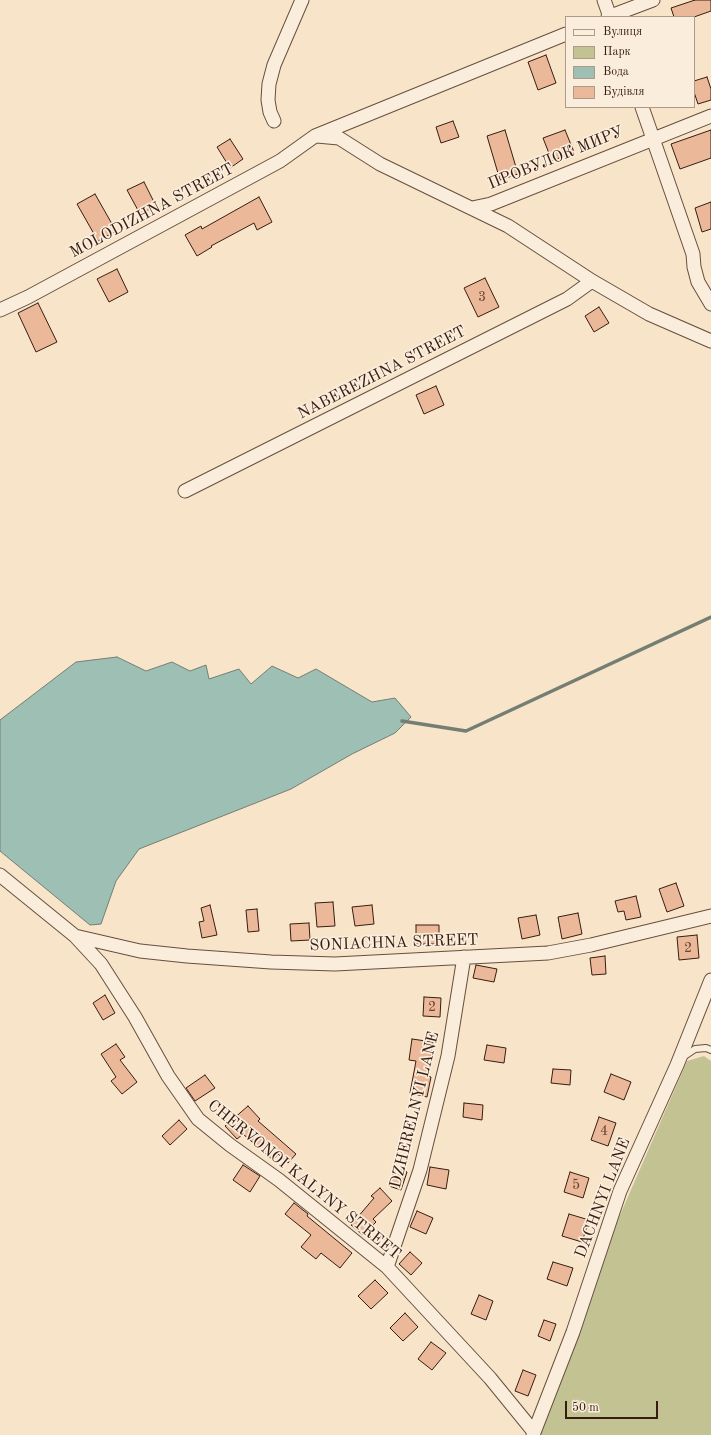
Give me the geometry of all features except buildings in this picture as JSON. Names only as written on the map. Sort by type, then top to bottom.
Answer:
[{"type":"street","points":[[274,121],[270,112],[268,100],[269,84],[274,66],[302,0]]},
{"type":"street","points":[[604,0],[609,16]]},
{"type":"street","points":[[612,16],[653,0]]},
{"type":"street","name":"MOLODIZHNA STREET","points":[[0,310],[28,297],[280,161],[315,136],[565,34]]},
{"type":"street","points":[[642,108],[693,254],[694,267],[698,282],[711,304]]},
{"type":"street","name":"ПРОВУЛОК МИРУ","points":[[472,208],[490,204],[711,116]]},
{"type":"street","points":[[315,136],[339,138],[380,164],[508,226],[592,281],[649,314],[711,342]]},
{"type":"street","name":"NABEREZHNA STREET","points":[[185,491],[567,300],[592,281]]},
{"type":"street","name":"CHERVONOI KALYNY STREET","points":[[0,875],[75,936],[101,964],[135,1017],[168,1076],[198,1119],[230,1145],[279,1180],[387,1267],[490,1378],[534,1434]]},
{"type":"street","name":"SONIACHNA STREET","points":[[75,936],[140,951],[271,962],[335,964],[548,953],[591,945],[711,916]]},
{"type":"street","name":"DZHERELNYI LANE","points":[[387,1267],[424,1155],[448,1056],[464,958]]},
{"type":"street","name":"DACHNYI LANE","points":[[534,1434],[573,1332],[620,1191],[677,1064],[711,980]]},
{"type":"lane","points":[[677,1064],[685,1055],[695,1049],[706,1048],[711,1050]]},
{"type":"green space","points":[[704,1056],[711,1061],[711,1435],[539,1435],[614,1229],[687,1061]]},
{"type":"water","points":[[117,657],[146,671],[172,662],[190,671],[206,665],[209,679],[239,669],[251,684],[272,666],[298,678],[316,669],[372,702],[395,698],[411,717],[395,733],[352,754],[291,789],[139,849],[116,881],[101,924],[90,925],[0,851],[0,720],[76,662]]},
{"type":"waterway","points":[[402,721],[466,731],[711,617]]}]
